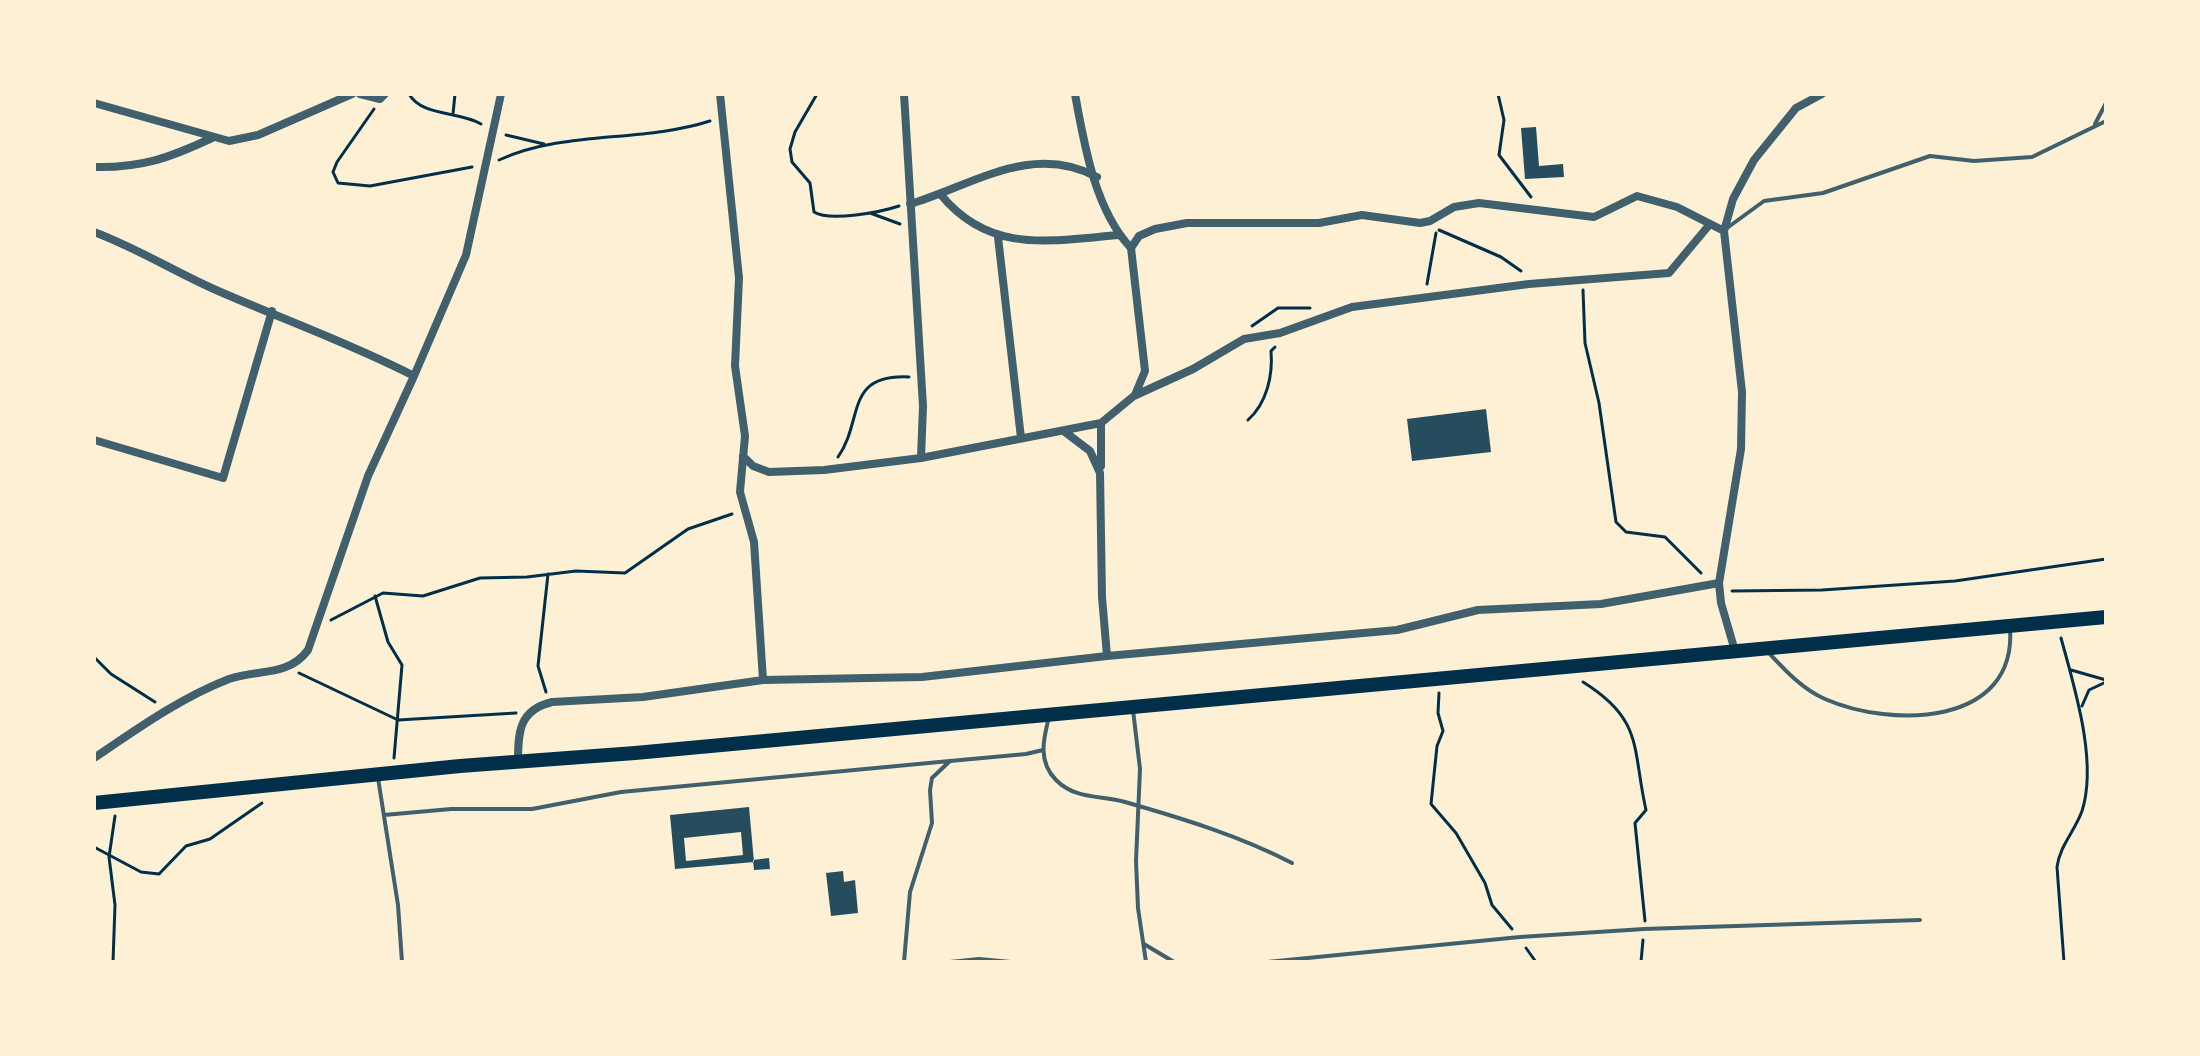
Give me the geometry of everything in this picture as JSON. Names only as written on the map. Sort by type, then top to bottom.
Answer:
[{"type":"highway","points":[[94,803],[2106,617]]},
{"type":"street","points":[[94,103],[229,141],[258,135],[352,94]]},
{"type":"street","points":[[360,94],[383,96]]},
{"type":"street","points":[[94,758],[168,709],[227,680],[289,668],[308,650],[368,476],[466,255],[501,94]]},
{"type":"street","points":[[720,94],[737,255],[735,349],[743,412],[740,492],[754,542],[763,680]]},
{"type":"street","points":[[904,94],[920,378],[921,458]]},
{"type":"street","points":[[1075,94],[1110,221],[1131,248],[1145,347],[1145,371],[1135,395]]},
{"type":"street","points":[[1735,651],[1715,584],[1742,435],[1739,355],[1724,231],[1733,199],[1770,137],[1796,108],[1822,94]]},
{"type":"street","points":[[94,167],[126,168],[164,160],[213,138]]},
{"type":"street","points":[[910,204],[1015,165],[1040,162],[1076,166],[1097,177]]},
{"type":"street","points":[[941,195],[965,222],[998,237],[1119,235]]},
{"type":"street","points":[[1131,248],[1139,236],[1155,229],[1187,223],[1319,223],[1362,215],[1420,223],[1430,221],[1454,207],[1479,203],[1594,217],[1637,196],[1677,207],[1724,231]]},
{"type":"street","points":[[743,456],[753,466],[769,472],[824,470],[921,458],[1101,423],[1135,395],[1193,369],[1244,339],[1280,333],[1334,312],[1422,298],[1529,284],[1669,273],[1710,224]]},
{"type":"street","points":[[94,232],[129,245],[215,290],[272,311],[414,376]]},
{"type":"street","points":[[998,237],[1021,438]]},
{"type":"street","points":[[94,440],[223,478],[272,311]]},
{"type":"street","points":[[1101,423],[1102,597],[1107,656]]},
{"type":"street","points":[[1064,431],[1090,451],[1100,473]]},
{"type":"street","points":[[518,762],[518,737],[528,712],[552,702],[643,697],[763,680],[922,677],[1107,656],[1397,630],[1478,610],[1601,604],[1715,584]]},
{"type":"lane","points":[[2095,124],[2106,103]]},
{"type":"lane","points":[[1724,231],[1764,201],[1823,193],[1930,156],[1974,161],[2032,157],[2106,121]]},
{"type":"lane","points":[[1764,648],[1790,675],[1811,691],[1837,704],[1889,713],[1937,714],[1967,705],[1998,682],[2010,658],[2010,626]]},
{"type":"lane","points":[[1133,707],[1140,769],[1136,861],[1146,962]]},
{"type":"lane","points":[[1050,715],[1043,750],[1048,770],[1069,790],[1139,807],[1230,836],[1292,863]]},
{"type":"lane","points":[[384,815],[451,809],[532,809],[621,792],[1043,750]]},
{"type":"lane","points":[[904,962],[910,892],[932,823],[932,778],[950,761]]},
{"type":"lane","points":[[385,774],[384,815],[402,962]]},
{"type":"lane","points":[[1267,962],[1520,937],[1644,929],[1920,920]]},
{"type":"lane","points":[[1144,944],[1174,962]]},
{"type":"lane","points":[[950,962],[979,959],[1011,962]]},
{"type":"path","points":[[409,94],[418,105],[471,118],[493,132],[545,144]]},
{"type":"path","points":[[453,114],[455,94]]},
{"type":"path","points":[[817,94],[795,132],[790,149],[792,162],[810,183],[812,209],[818,215],[825,216],[910,204]]},
{"type":"path","points":[[1498,94],[1504,120],[1499,155],[1508,171],[1544,211]]},
{"type":"path","points":[[383,96],[337,162],[333,172],[338,183],[370,186],[485,166],[545,144],[669,132],[722,117]]},
{"type":"path","points":[[869,212],[911,227]]},
{"type":"path","points":[[1422,298],[1433,266],[1435,229],[1501,257],[1521,272],[1529,284]]},
{"type":"path","points":[[1580,279],[1586,305],[1585,343],[1599,403],[1616,522],[1626,532],[1665,537],[1715,584],[1733,591],[1822,590],[1996,576],[2106,559]]},
{"type":"path","points":[[1244,339],[1258,318],[1278,308],[1334,312]]},
{"type":"path","points":[[1248,420],[1263,402],[1272,371],[1271,351],[1279,342],[1280,333]]},
{"type":"path","points":[[824,470],[841,452],[862,394],[884,378],[920,378]]},
{"type":"path","points":[[314,633],[375,596],[393,592],[423,596],[480,578],[576,571],[625,573],[688,529],[744,512]]},
{"type":"path","points":[[548,574],[538,666],[552,702]]},
{"type":"path","points":[[375,596],[388,642],[402,665],[398,720],[385,774]]},
{"type":"path","points":[[2056,623],[2081,709],[2085,798],[2075,828],[2059,853],[2057,867],[2064,962]]},
{"type":"path","points":[[94,657],[111,674],[168,709]]},
{"type":"path","points":[[1559,666],[1613,704],[1627,723],[1638,748],[1646,810],[1635,823],[1644,929],[1641,962]]},
{"type":"path","points":[[289,668],[398,720],[528,712]]},
{"type":"path","points":[[2071,670],[2106,681]]},
{"type":"path","points":[[1440,677],[1438,713],[1443,731],[1437,746],[1431,804],[1464,845],[1485,883],[1492,905],[1520,937],[1536,962]]},
{"type":"path","points":[[2081,709],[2089,690],[2106,681]]},
{"type":"path","points":[[94,847],[141,872],[159,874],[186,846],[210,839],[252,811],[277,787]]},
{"type":"path","points":[[113,962],[115,905],[109,857],[117,800]]},
{"type":"building","points":[[1536,127],[1539,166],[1563,164],[1564,177],[1525,179],[1521,128]]},
{"type":"building","points":[[1486,409],[1491,452],[1412,461],[1407,419]]},
{"type":"building","points":[[749,807],[754,862],[675,869],[670,815]],"holes":[[[741,832],[743,855],[686,861],[684,838]]]},
{"type":"building","points":[[769,858],[770,869],[754,870],[753,860]]},
{"type":"building","points":[[843,871],[844,882],[855,880],[858,913],[831,916],[826,873]]}]
